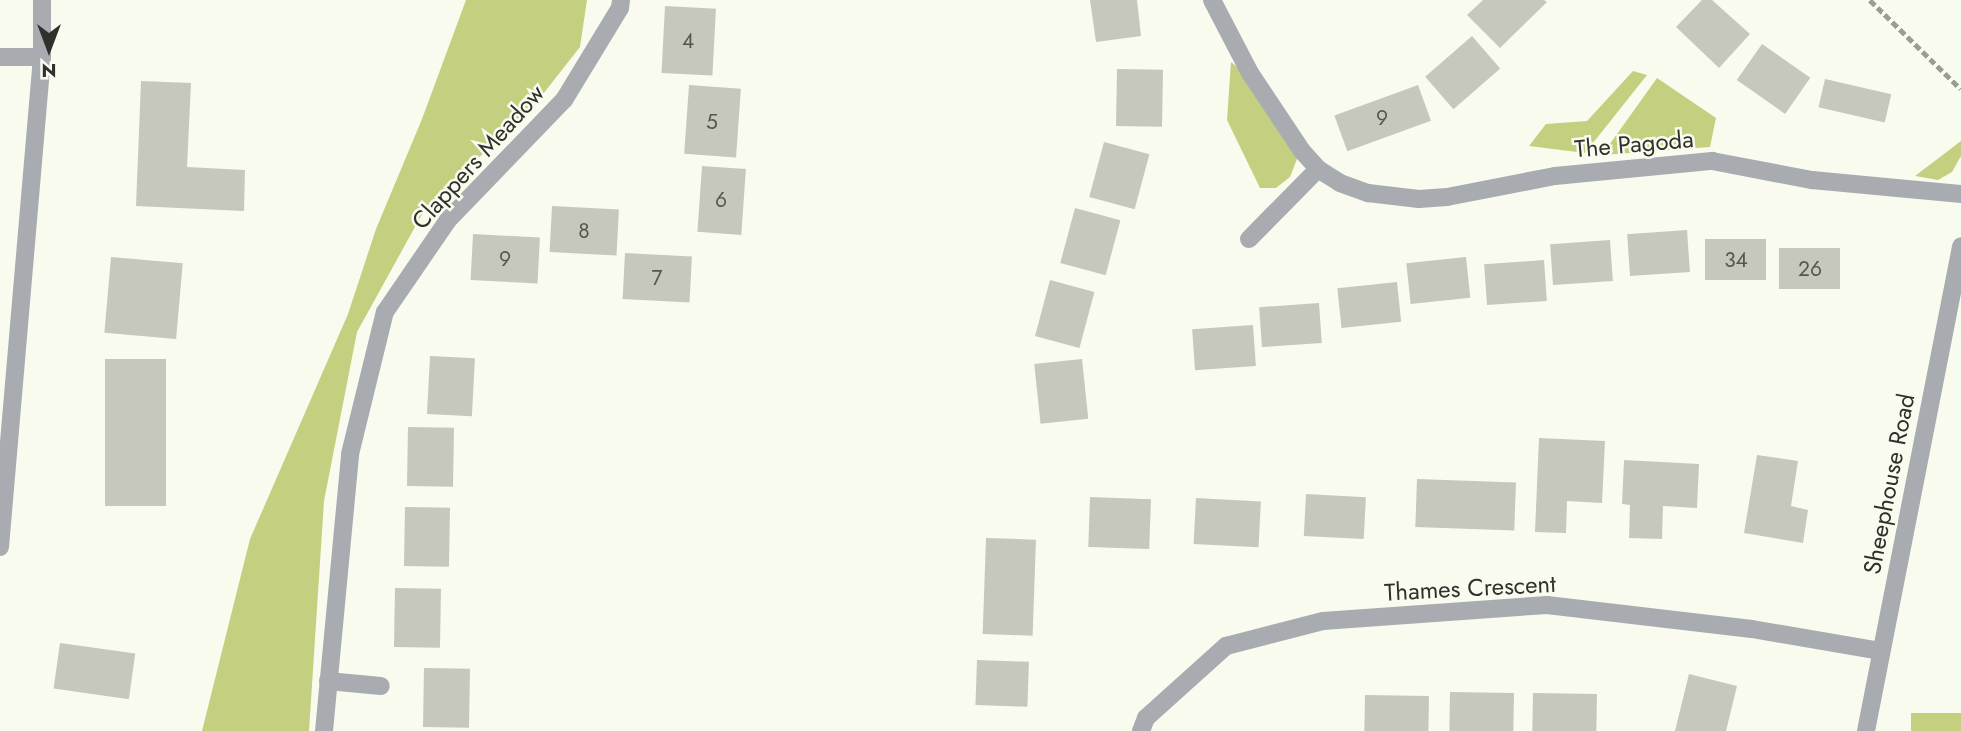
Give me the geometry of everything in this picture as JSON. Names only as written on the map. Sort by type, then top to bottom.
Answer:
[{"type":"street","points":[[0,547],[42,57],[42,0]]},
{"type":"street","name":"Clappers Meadow","points":[[324,731],[350,454],[385,312],[447,220],[564,100],[620,8],[621,0]]},
{"type":"street","name":"The Pagoda","points":[[1212,0],[1250,73],[1301,151],[1318,169],[1340,183],[1368,193],[1419,198],[1482,192],[1555,176],[1712,162],[1812,180],[1961,194]]},
{"type":"street","points":[[0,57],[42,57]]},
{"type":"street","points":[[1249,239],[1318,169]]},
{"type":"street","name":"Sheephouse Road","points":[[1866,731],[1961,246]]},
{"type":"street","name":"Thames Crescent","points":[[1141,731],[1146,718],[1226,646],[1324,621],[1547,605],[1752,629],[1881,651]]},
{"type":"street","points":[[328,681],[382,686]]},
{"type":"path","points":[[1870,0],[1961,89]]},
{"type":"green space","points":[[466,0],[587,0],[580,47],[532,108],[426,207],[357,332],[324,501],[309,731],[202,731],[250,539],[348,314],[376,229],[422,119]]},
{"type":"green space","points":[[1231,62],[1247,75],[1292,142],[1297,159],[1290,177],[1276,188],[1260,188],[1227,120]]},
{"type":"green space","points":[[1633,71],[1647,75],[1585,153],[1529,146],[1546,124],[1587,121]]},
{"type":"green space","points":[[1657,78],[1716,118],[1710,147],[1602,155]]},
{"type":"green space","points":[[1961,141],[1961,156],[1952,172],[1938,180],[1915,176]]},
{"type":"green space","points":[[1911,713],[1961,713],[1961,731],[1911,731]]},
{"type":"building","points":[[1090,0],[1137,0],[1141,36],[1096,42]]},
{"type":"building","points":[[1483,0],[1547,2],[1500,48],[1467,15]]},
{"type":"building","points":[[1702,0],[1712,0],[1750,34],[1719,68],[1676,27]]},
{"type":"building","points":[[665,6],[716,9],[712,76],[661,73]]},
{"type":"building","points":[[1472,36],[1500,68],[1453,109],[1425,77]]},
{"type":"building","points":[[1762,44],[1810,78],[1785,114],[1737,80]]},
{"type":"building","points":[[1117,69],[1163,70],[1162,127],[1116,126]]},
{"type":"building","points":[[1825,79],[1891,94],[1885,123],[1818,107]]},
{"type":"building","points":[[141,81],[191,83],[187,167],[245,170],[244,211],[136,206]]},
{"type":"building","points":[[689,85],[741,89],[736,157],[684,154]]},
{"type":"building","points":[[1418,85],[1431,121],[1347,151],[1334,115]]},
{"type":"building","points":[[1104,142],[1149,154],[1135,209],[1089,197]]},
{"type":"building","points":[[702,166],[746,169],[741,235],[697,232]]},
{"type":"building","points":[[552,206],[619,210],[617,255],[550,252]]},
{"type":"building","points":[[1075,208],[1120,220],[1106,275],[1060,263]]},
{"type":"building","points":[[1687,230],[1690,272],[1630,276],[1627,234]]},
{"type":"building","points":[[473,234],[540,238],[538,283],[471,280]]},
{"type":"building","points":[[1705,239],[1766,239],[1766,280],[1705,280]]},
{"type":"building","points":[[1610,240],[1613,281],[1553,285],[1550,244]]},
{"type":"building","points":[[1779,248],[1840,248],[1840,289],[1779,289]]},
{"type":"building","points":[[625,253],[692,257],[690,302],[623,299]]},
{"type":"building","points":[[111,257],[183,263],[176,339],[104,333]]},
{"type":"building","points":[[1466,257],[1470,298],[1411,304],[1406,263]]},
{"type":"building","points":[[1544,260],[1547,301],[1487,305],[1484,264]]},
{"type":"building","points":[[1050,280],[1094,292],[1079,348],[1035,336]]},
{"type":"building","points":[[1397,282],[1401,322],[1342,328],[1337,288]]},
{"type":"building","points":[[1319,303],[1322,343],[1262,347],[1259,307]]},
{"type":"building","points":[[1253,325],[1256,366],[1195,370],[1192,329]]},
{"type":"building","points":[[430,356],[475,358],[472,416],[427,414]]},
{"type":"building","points":[[105,359],[166,359],[166,506],[105,506]]},
{"type":"building","points":[[1082,359],[1088,419],[1041,424],[1034,364]]},
{"type":"building","points":[[408,427],[454,428],[453,487],[407,486]]},
{"type":"building","points":[[1539,438],[1605,441],[1602,503],[1567,501],[1566,533],[1535,532]]},
{"type":"building","points":[[1757,455],[1798,461],[1791,506],[1808,510],[1803,543],[1744,533]]},
{"type":"building","points":[[1624,460],[1699,464],[1697,508],[1663,506],[1662,539],[1629,538],[1630,505],[1622,504]]},
{"type":"building","points":[[1417,479],[1516,482],[1514,530],[1415,527]]},
{"type":"building","points":[[1306,494],[1366,497],[1364,539],[1304,536]]},
{"type":"building","points":[[1090,497],[1151,499],[1149,549],[1088,547]]},
{"type":"building","points":[[1196,498],[1261,501],[1259,547],[1194,544]]},
{"type":"building","points":[[405,507],[450,508],[449,567],[404,566]]},
{"type":"building","points":[[986,538],[1036,540],[1033,636],[983,634]]},
{"type":"building","points":[[395,588],[441,589],[440,648],[394,647]]},
{"type":"building","points":[[60,643],[135,654],[129,699],[54,689]]},
{"type":"building","points":[[977,660],[1029,662],[1027,707],[975,705]]},
{"type":"building","points":[[424,668],[470,669],[469,728],[423,727]]},
{"type":"building","points":[[1689,674],[1737,686],[1726,731],[1675,731]]},
{"type":"building","points":[[1450,692],[1514,693],[1513,731],[1449,731]]},
{"type":"building","points":[[1533,693],[1597,694],[1596,731],[1532,731]]},
{"type":"building","points":[[1365,695],[1429,696],[1428,731],[1364,731]]}]
